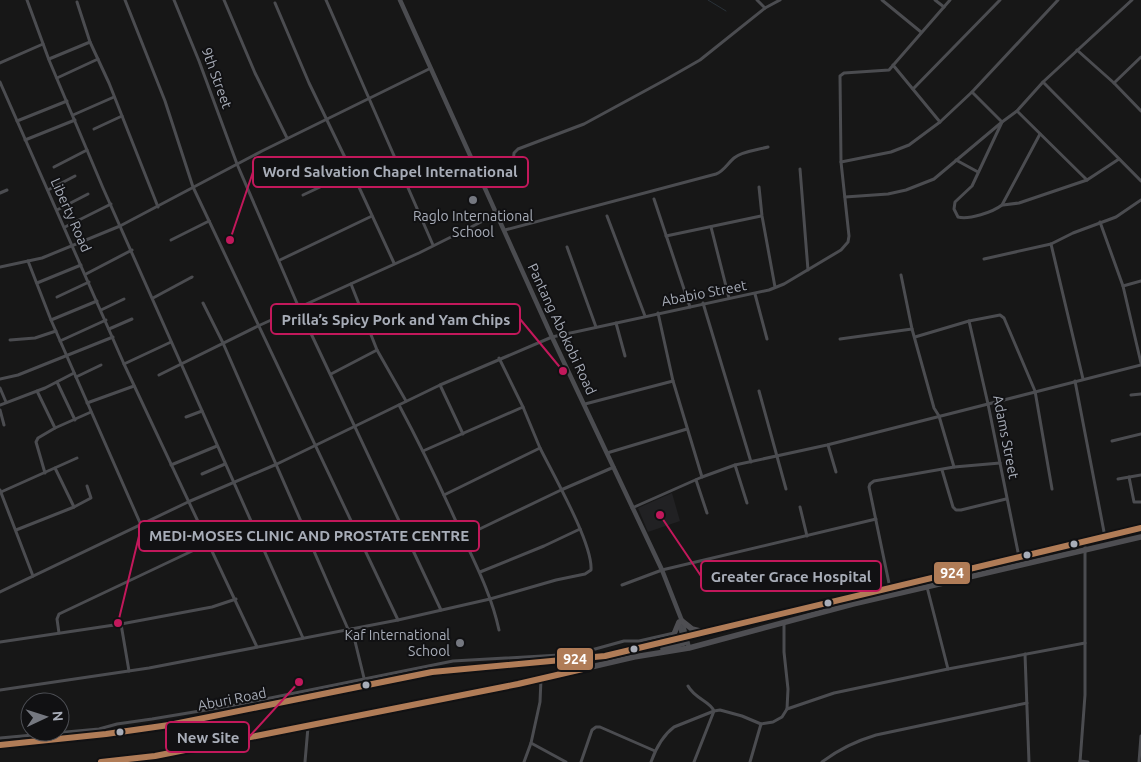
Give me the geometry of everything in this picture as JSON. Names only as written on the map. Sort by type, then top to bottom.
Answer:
[{"type":"highway","name":"Aburi Road","points":[[685,643],[706,632],[1141,528]]},
{"type":"highway","name":"Aburi Road","points":[[0,746],[137,730],[400,678],[482,665],[596,657],[672,640],[685,643],[784,622],[1141,537]]},
{"type":"highway","points":[[798,611],[799,618]]},
{"type":"highway","points":[[672,640],[681,621],[692,629],[706,632]]},
{"type":"highway","points":[[101,762],[155,756],[308,726],[541,678],[634,657],[685,643]]},
{"type":"street","points":[[27,0],[49,60],[87,150],[303,638]]},
{"type":"street","points":[[125,0],[164,101],[193,187],[398,620]]},
{"type":"street","name":"9th Street","points":[[174,0],[199,60],[236,164],[258,216],[441,610]]},
{"type":"street","points":[[224,0],[255,73],[287,138]]},
{"type":"street","points":[[326,0],[432,245]]},
{"type":"street","name":"Pantang Abokobi Road","points":[[400,0],[552,337],[662,570],[681,621],[685,643]]},
{"type":"street","points":[[757,0],[765,8]]},
{"type":"street","points":[[482,182],[509,172],[513,166],[514,153],[518,149],[584,124],[700,60],[765,8],[780,0]]},
{"type":"street","points":[[882,0],[921,32]]},
{"type":"street","points":[[935,0],[944,7]]},
{"type":"street","points":[[950,0],[888,70],[844,73],[840,76],[841,162],[845,197],[888,194],[906,190],[934,179],[1017,111],[1043,82],[1132,0]]},
{"type":"street","points":[[913,89],[1000,0]]},
{"type":"street","points":[[841,162],[891,152],[908,145],[940,122],[972,92],[1058,0]]},
{"type":"street","points":[[76,2],[90,42],[158,206]]},
{"type":"street","points":[[275,4],[326,119],[394,263]]},
{"type":"street","points":[[49,60],[90,42]]},
{"type":"street","points":[[0,63],[43,44]]},
{"type":"street","points":[[1077,50],[1114,83],[1141,112]]},
{"type":"street","points":[[1114,83],[1141,57]]},
{"type":"street","points":[[57,78],[98,59]]},
{"type":"street","points":[[893,65],[940,122]]},
{"type":"street","points":[[0,267],[42,258],[120,226],[287,138],[431,68]]},
{"type":"street","name":"Liberty Road","points":[[0,82],[134,386],[257,647]]},
{"type":"street","points":[[1043,82],[1141,181]]},
{"type":"street","points":[[972,92],[1002,122]]},
{"type":"street","points":[[73,115],[114,97]]},
{"type":"street","points":[[17,121],[67,101]]},
{"type":"street","points":[[1017,111],[1087,180]]},
{"type":"street","points":[[94,129],[122,116]]},
{"type":"street","points":[[25,140],[75,120]]},
{"type":"street","points":[[1002,122],[972,186],[955,202],[954,209],[958,217],[964,218],[995,211],[1002,205],[1040,134]]},
{"type":"street","points":[[505,230],[716,174],[722,172],[734,158],[743,153],[768,147]]},
{"type":"street","points":[[54,167],[87,150]]},
{"type":"street","points":[[1002,205],[1019,203],[1087,180],[1119,159]]},
{"type":"street","points":[[956,160],[978,172]]},
{"type":"street","points":[[800,169],[808,270]]},
{"type":"street","points":[[303,196],[352,172]]},
{"type":"street","points":[[48,190],[75,176]]},
{"type":"street","points":[[760,187],[762,216],[775,288]]},
{"type":"street","points":[[0,193],[7,190]]},
{"type":"street","points":[[57,210],[88,194]]},
{"type":"street","name":"Ababio Street","points":[[0,592],[188,502],[277,464],[440,385],[499,358],[552,337],[658,313],[755,294],[775,288],[841,250],[848,242],[845,197]]},
{"type":"street","points":[[654,200],[690,307]]},
{"type":"street","points":[[984,259],[1051,244],[1116,216],[1141,200]]},
{"type":"street","points":[[65,227],[111,204]]},
{"type":"street","points":[[160,375],[258,326],[461,233],[498,214]]},
{"type":"street","points":[[280,260],[372,216]]},
{"type":"street","points":[[607,216],[646,316]]},
{"type":"street","points":[[666,236],[762,216]]},
{"type":"street","points":[[171,240],[209,221]]},
{"type":"street","points":[[632,508],[702,477],[735,465],[828,445],[1141,364],[1123,286],[1100,222]]},
{"type":"street","points":[[712,227],[729,298]]},
{"type":"street","points":[[1051,244],[1083,379]]},
{"type":"street","points":[[567,247],[596,327]]},
{"type":"street","points":[[86,274],[132,250]]},
{"type":"street","points":[[28,261],[51,320],[141,525]]},
{"type":"street","points":[[37,283],[81,265]]},
{"type":"street","points":[[901,275],[912,329],[934,408],[940,416],[954,467]]},
{"type":"street","points":[[153,298],[192,277]]},
{"type":"street","points":[[1123,286],[1141,281]]},
{"type":"street","points":[[57,297],[89,282]]},
{"type":"street","points":[[351,284],[378,350],[406,401]]},
{"type":"street","points":[[755,294],[766,339]]},
{"type":"street","points":[[101,310],[124,299]]},
{"type":"street","points":[[51,320],[97,300]]},
{"type":"street","points":[[203,303],[223,343],[350,629],[364,678]]},
{"type":"street","points":[[703,304],[751,462]]},
{"type":"street","points":[[658,313],[673,380],[702,477]]},
{"type":"street","points":[[915,337],[969,321],[1000,315],[1004,318],[1035,391],[1052,489]]},
{"type":"street","points":[[109,329],[132,319]]},
{"type":"street","points":[[60,341],[106,320]]},
{"type":"street","name":"Adams Street","points":[[969,321],[1019,558]]},
{"type":"street","points":[[616,323],[626,356]]},
{"type":"street","points":[[840,339],[912,329]]},
{"type":"street","points":[[10,340],[35,338],[56,331]]},
{"type":"street","points":[[0,379],[18,375],[113,337]]},
{"type":"street","points":[[124,364],[171,342]]},
{"type":"street","points":[[331,374],[378,350]]},
{"type":"street","points":[[0,690],[129,671],[398,620],[490,599],[556,580],[585,574],[591,570],[592,563],[580,529],[499,358]]},
{"type":"street","points":[[0,405],[101,365]]},
{"type":"street","points":[[585,404],[673,380]]},
{"type":"street","points":[[1075,381],[1105,537]]},
{"type":"street","points":[[58,382],[75,420]]},
{"type":"street","points":[[440,385],[463,434]]},
{"type":"street","points":[[88,403],[134,386]]},
{"type":"street","points":[[0,388],[6,402]]},
{"type":"street","points":[[37,391],[55,428]]},
{"type":"street","points":[[759,391],[786,489]]},
{"type":"street","points":[[1132,395],[1141,394]]},
{"type":"street","points":[[399,405],[423,451],[480,572],[499,630]]},
{"type":"street","points":[[423,451],[523,406]]},
{"type":"street","points":[[0,410],[4,425]]},
{"type":"street","points":[[186,417],[202,411]]},
{"type":"street","points":[[45,472],[36,442],[38,438],[55,428],[92,412]]},
{"type":"street","points":[[607,453],[688,429]]},
{"type":"street","points":[[1112,441],[1141,434]]},
{"type":"street","points":[[828,445],[836,472]]},
{"type":"street","points":[[171,465],[217,446]]},
{"type":"street","points":[[444,495],[540,448]]},
{"type":"street","points":[[33,576],[1,491],[77,458]]},
{"type":"street","points":[[890,589],[869,487],[870,484],[874,481],[954,467],[1000,463]]},
{"type":"street","points":[[202,474],[225,464]]},
{"type":"street","points":[[735,465],[747,503]]},
{"type":"street","points":[[463,537],[614,467]]},
{"type":"street","points":[[56,468],[74,507]]},
{"type":"street","points":[[942,470],[953,507],[956,510],[1006,499]]},
{"type":"street","points":[[1118,479],[1141,475]]},
{"type":"street","points":[[1129,477],[1134,502],[1141,502]]},
{"type":"street","points":[[696,480],[707,513]]},
{"type":"street","points":[[16,530],[92,498],[87,486]]},
{"type":"street","points":[[800,507],[807,536]]},
{"type":"street","points":[[622,585],[662,570],[876,519]]},
{"type":"street","points":[[480,572],[580,529]]},
{"type":"street","points":[[1085,542],[1085,695],[1080,761],[1088,762]]},
{"type":"street","points":[[59,633],[57,620],[59,614],[209,544]]},
{"type":"street","points":[[927,588],[948,669]]},
{"type":"street","points":[[0,642],[121,624],[212,607],[236,600]]},
{"type":"street","points":[[651,762],[664,735],[674,727],[714,711],[728,712],[761,724],[777,720],[785,714],[788,689],[784,652],[784,622]]},
{"type":"street","points":[[121,624],[129,671]]},
{"type":"street","points":[[0,738],[99,729],[117,724],[217,708],[459,661],[577,654],[624,641],[650,639],[676,632]]},
{"type":"street","points":[[787,708],[834,693],[1085,643]]},
{"type":"street","points":[[1025,654],[1029,762]]},
{"type":"street","points":[[524,762],[531,743],[540,702],[541,678]]},
{"type":"street","points":[[688,686],[696,696],[712,706],[714,711],[694,762]]},
{"type":"street","points":[[822,762],[852,742],[876,734],[1027,703]]},
{"type":"street","points":[[750,762],[761,724]]},
{"type":"street","points":[[305,762],[308,726]]},
{"type":"street","points":[[582,762],[592,730],[596,727],[600,727],[655,751]]},
{"type":"street","points":[[1139,762],[1141,736]]},
{"type":"street","points":[[531,743],[566,762]]},
{"type":"street","points":[[551,762],[554,756]]},
{"type":"shaded area","points":[[672,493],[680,521],[648,532],[638,508]]},
{"type":"waterway","points":[[708,0],[726,11]]},
{"type":"transit line","name":"924","points":[[0,745],[106,734],[169,725],[432,672],[605,656],[1141,528]]},
{"type":"transit line","name":"924","points":[[101,762],[155,756],[518,684],[587,668]]},
{"type":"place","name":"Raglo International School","points":[[473,200]]},
{"type":"place","name":"Word Salvation Chapel International","points":[[230,240]]},
{"type":"place","name":"Prilla’s Spicy Pork and Yam Chips","points":[[563,371]]},
{"type":"place","name":"Greater Grace Hospital","points":[[660,515]]},
{"type":"place","name":"MEDI-MOSES CLINIC AND PROSTATE CENTRE","points":[[118,623]]},
{"type":"place","name":"Kaf International School","points":[[460,643]]},
{"type":"place","name":"New Site","points":[[299,682]]}]
